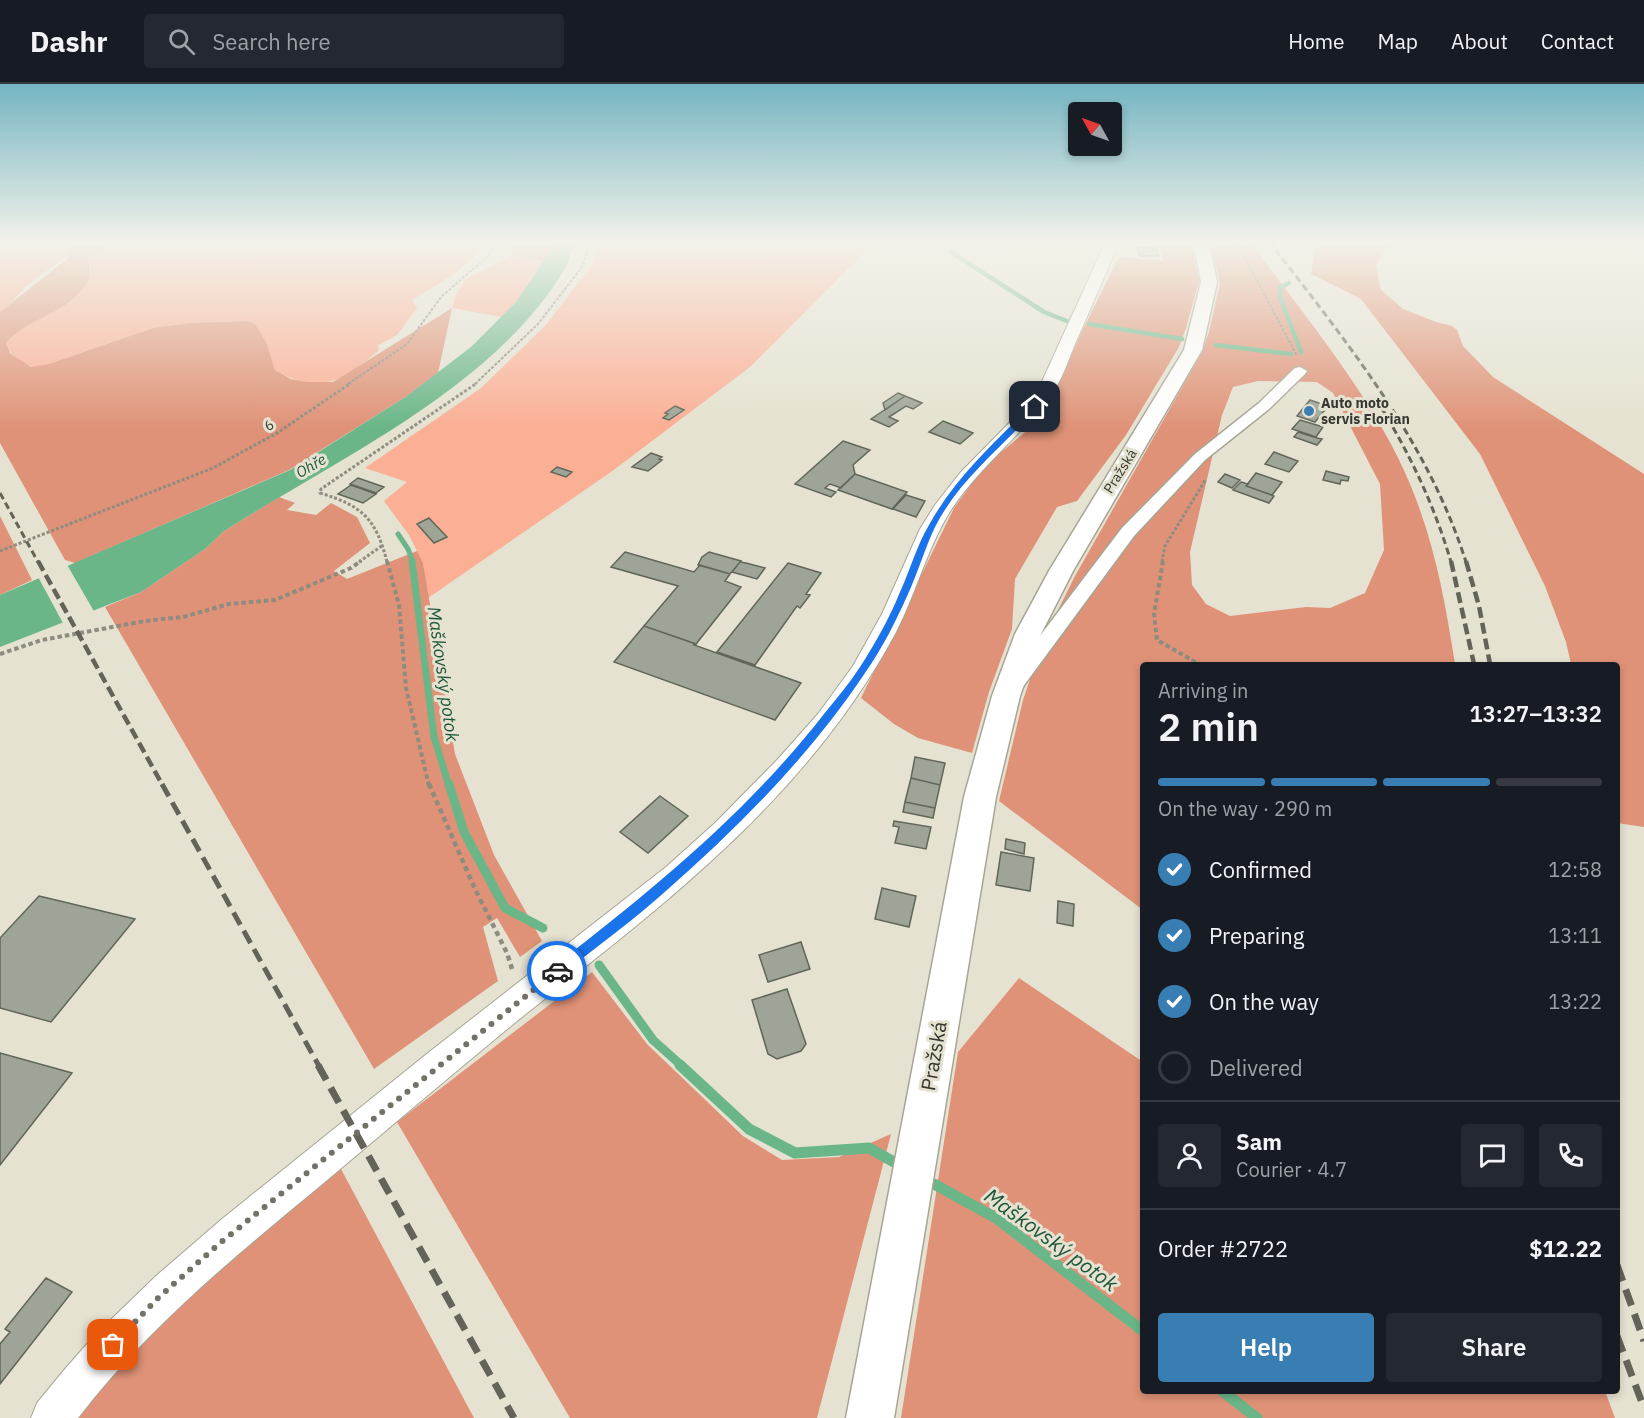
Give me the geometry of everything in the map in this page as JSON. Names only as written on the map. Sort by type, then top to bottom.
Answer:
[{"type":"main road","name":"Pražská","points":[[870,1418],[980,797],[1006,696],[1028,634],[1061,571],[1193,350],[1204,303]]},
{"type":"street","points":[[52,1418],[98,1361],[167,1290],[220,1243],[671,880],[751,805],[815,732],[862,671],[903,595],[932,526],[969,471],[1015,428],[1047,389],[1085,303]]},
{"type":"street","name":"Pražská","points":[[1006,696],[1128,532],[1200,457],[1264,406],[1300,371]]},
{"type":"path","name":"6","points":[[0,551],[213,468],[277,433],[407,344],[437,303]]},
{"type":"path","points":[[521,999],[507,953],[475,889],[428,783],[406,687],[399,605],[380,536],[363,513],[343,500],[320,493],[321,489],[474,385],[538,324],[554,303]]},
{"type":"path","points":[[1269,303],[1300,360],[1300,371]]},
{"type":"path","points":[[1196,662],[1157,640],[1154,614],[1165,546],[1214,465],[1227,436]]},
{"type":"path","points":[[0,654],[42,640],[183,616],[229,604],[275,600],[351,568],[383,545]]},
{"type":"shaded area","points":[[0,303],[11,303],[5,310],[0,312]]},
{"type":"shaded area","points":[[11,303],[68,303],[15,334],[6,343],[10,353],[31,367],[49,364],[153,328],[189,323],[247,321],[255,324],[267,344],[275,370],[291,379],[307,382],[333,382],[452,308],[438,373],[407,396],[289,470],[75,563],[65,560],[0,443],[0,312]]},
{"type":"shaded area","points":[[60,303],[414,303],[417,308],[397,335],[377,346],[378,351],[353,371],[330,382],[317,383],[291,378],[275,370],[267,344],[248,321],[189,323],[153,328],[38,368],[19,360],[6,343],[28,324],[53,311]]},
{"type":"shaded area","points":[[453,303],[515,303],[502,317],[452,308]]},
{"type":"shaded area","points":[[563,303],[814,303],[750,367],[611,472],[428,598],[423,563],[409,535],[384,501],[407,482],[365,468],[481,388],[546,325]]},
{"type":"shaded area","points":[[1096,303],[1193,303],[1179,347],[1126,435],[1077,501],[1057,507],[1015,579],[1012,629],[989,692],[972,753],[918,738],[894,724],[861,698],[954,508],[984,467],[1044,416]]},
{"type":"shaded area","points":[[1215,303],[1296,303],[1337,359],[1378,421],[1410,484],[1433,551],[1455,662],[1140,662],[1140,908],[999,801],[1023,700],[1044,638],[1075,576],[1202,352]],"holes":[[[1258,381],[1317,382],[1333,393],[1380,484],[1384,550],[1365,593],[1330,608],[1306,607],[1230,616],[1206,604],[1192,585],[1190,552],[1222,415],[1233,387]]]},
{"type":"shaded area","points":[[1364,303],[1396,303],[1403,309],[1452,326],[1457,330],[1463,346],[1493,377],[1644,474],[1644,827],[1620,823],[1620,662],[1571,662],[1566,642],[1545,586],[1480,454]]},
{"type":"shaded area","points":[[279,497],[295,503],[287,510],[316,515],[331,503],[357,517],[370,543],[334,571],[347,579],[417,551],[423,563],[455,754],[494,855],[542,941],[520,957],[497,918],[483,927],[498,981],[374,1069],[105,607],[141,592],[205,549],[224,531]]},
{"type":"shaded area","points":[[0,516],[32,580],[0,595]]},
{"type":"shaded area","points":[[592,972],[647,1044],[743,1136],[782,1160],[839,1157],[891,1134],[817,1418],[570,1418],[397,1122]]},
{"type":"shaded area","points":[[1019,978],[1140,1060],[1140,1394],[1606,1394],[1615,1418],[901,1418],[958,1052]]},
{"type":"shaded area","points":[[341,1169],[474,1418],[74,1418],[194,1286]]},
{"type":"water","name":"Ohře","points":[[515,303],[540,303],[493,354],[408,420],[224,531],[205,549],[141,592],[0,647],[0,595],[290,470],[407,396],[471,347]]},
{"type":"pier","points":[[66,563],[95,613],[64,625],[37,575]]},
{"type":"building","points":[[898,393],[905,396],[885,410],[883,403]]},
{"type":"building","points":[[905,396],[922,403],[913,409],[906,406],[889,417],[898,421],[889,427],[871,419]]},
{"type":"building","points":[[1310,400],[1328,406],[1315,422],[1297,416]]},
{"type":"building","points":[[675,406],[684,410],[669,420],[663,418],[668,414],[665,413]]},
{"type":"building","points":[[1300,420],[1323,427],[1316,437],[1292,429]]},
{"type":"building","points":[[943,421],[973,433],[960,444],[929,432]]},
{"type":"building","points":[[1298,432],[1322,439],[1317,445],[1294,437]]},
{"type":"building","points":[[843,441],[870,450],[853,465],[855,474],[841,488],[830,484],[825,488],[836,492],[831,497],[795,484]]},
{"type":"building","points":[[1274,452],[1298,461],[1289,472],[1265,464]]},
{"type":"building","points":[[651,453],[662,457],[659,459],[662,460],[648,471],[632,467]]},
{"type":"building","points":[[557,467],[572,472],[566,477],[551,472]]},
{"type":"building","points":[[1326,471],[1349,477],[1348,481],[1341,480],[1340,484],[1323,480]]},
{"type":"building","points":[[1256,473],[1282,482],[1272,495],[1246,486]]},
{"type":"building","points":[[855,474],[907,492],[892,509],[838,490]]},
{"type":"building","points":[[1225,474],[1240,480],[1232,488],[1218,482]]},
{"type":"building","points":[[358,478],[384,487],[376,493],[350,484]]},
{"type":"building","points":[[1241,482],[1274,496],[1269,503],[1233,490]]},
{"type":"building","points":[[351,485],[376,494],[363,503],[338,494]]},
{"type":"building","points":[[906,495],[925,501],[916,517],[893,509]]},
{"type":"building","points":[[429,518],[447,537],[434,543],[417,524]]},
{"type":"building","points":[[625,552],[694,572],[700,565],[730,574],[725,581],[741,587],[696,644],[644,626],[678,586],[611,567]]},
{"type":"building","points":[[709,552],[741,561],[730,574],[698,565],[702,557]]},
{"type":"building","points":[[740,562],[765,568],[757,579],[732,572]]},
{"type":"building","points":[[788,563],[821,573],[806,594],[810,595],[800,608],[797,606],[755,665],[717,652]]},
{"type":"building","points":[[644,626],[801,683],[775,720],[614,662]]},
{"type":"building","points":[[915,757],[945,763],[940,785],[911,778]]},
{"type":"building","points":[[911,778],[940,785],[935,808],[905,802]]},
{"type":"building","points":[[660,796],[688,816],[648,853],[620,832]]},
{"type":"building","points":[[905,802],[935,808],[933,818],[903,812]]},
{"type":"building","points":[[894,821],[931,827],[926,849],[895,843],[899,827],[893,826]]},
{"type":"building","points":[[1006,839],[1025,843],[1024,854],[1005,849]]},
{"type":"building","points":[[1001,852],[1034,858],[1030,891],[996,885]]},
{"type":"building","points":[[882,888],[916,896],[909,927],[875,919]]},
{"type":"building","points":[[39,896],[135,919],[51,1022],[0,1008],[0,938]]},
{"type":"building","points":[[1058,901],[1074,904],[1073,926],[1057,923]]},
{"type":"building","points":[[801,942],[810,969],[768,982],[759,955]]},
{"type":"building","points":[[787,989],[806,1044],[801,1051],[777,1059],[768,1054],[752,1000]]},
{"type":"building","points":[[0,1053],[72,1073],[0,1165]]},
{"type":"building","points":[[46,1278],[72,1292],[0,1384],[0,1344],[10,1332],[5,1329]]},
{"type":"waterway","points":[[1030,303],[1044,312],[1067,321]]},
{"type":"waterway","points":[[1282,303],[1301,352]]},
{"type":"waterway","points":[[1089,324],[1182,339]]},
{"type":"waterway","points":[[1216,345],[1291,354]]},
{"type":"waterway","name":"Maškovský potok","points":[[398,534],[413,562]]},
{"type":"waterway","name":"Maškovský potok","points":[[412,561],[434,737],[449,786]]},
{"type":"waterway","name":"Maškovský potok","points":[[449,784],[464,832],[505,908],[543,928]]},
{"type":"waterway","name":"Maškovský potok","points":[[599,965],[653,1040],[682,1066]]},
{"type":"waterway","name":"Maškovský potok","points":[[680,1065],[749,1129],[795,1153],[869,1148],[894,1162]]},
{"type":"waterway","name":"Maškovský potok","points":[[934,1184],[996,1218],[1140,1329]]},
{"type":"waterway","name":"Maškovský potok","points":[[1226,1394],[1257,1418]]},
{"type":"railway","points":[[1317,303],[1382,393],[1407,433],[1430,474],[1466,562]]},
{"type":"railway","points":[[1376,399],[1419,478],[1437,519],[1451,562]]},
{"type":"railway","points":[[0,493],[38,562]]},
{"type":"railway","points":[[38,561],[163,786]]},
{"type":"railway","points":[[1451,561],[1474,662]]},
{"type":"railway","points":[[1466,561],[1479,606],[1490,662]]},
{"type":"railway","points":[[162,784],[319,1066]]},
{"type":"railway","points":[[318,1065],[514,1418]]},
{"type":"railway","points":[[1620,1273],[1644,1341]]},
{"type":"railway","points":[[1620,1344],[1644,1408]]},
{"type":"way so far","points":[[113,1345],[158,1298],[220,1243],[557,971]]},
{"type":"place","name":"Auto moto servis Florian","points":[[1309,411]]},
{"type":"route","points":[[557,971],[662,888],[724,832],[774,780],[815,732],[862,671],[878,645],[903,595],[938,514],[969,471],[1035,407]]}]
